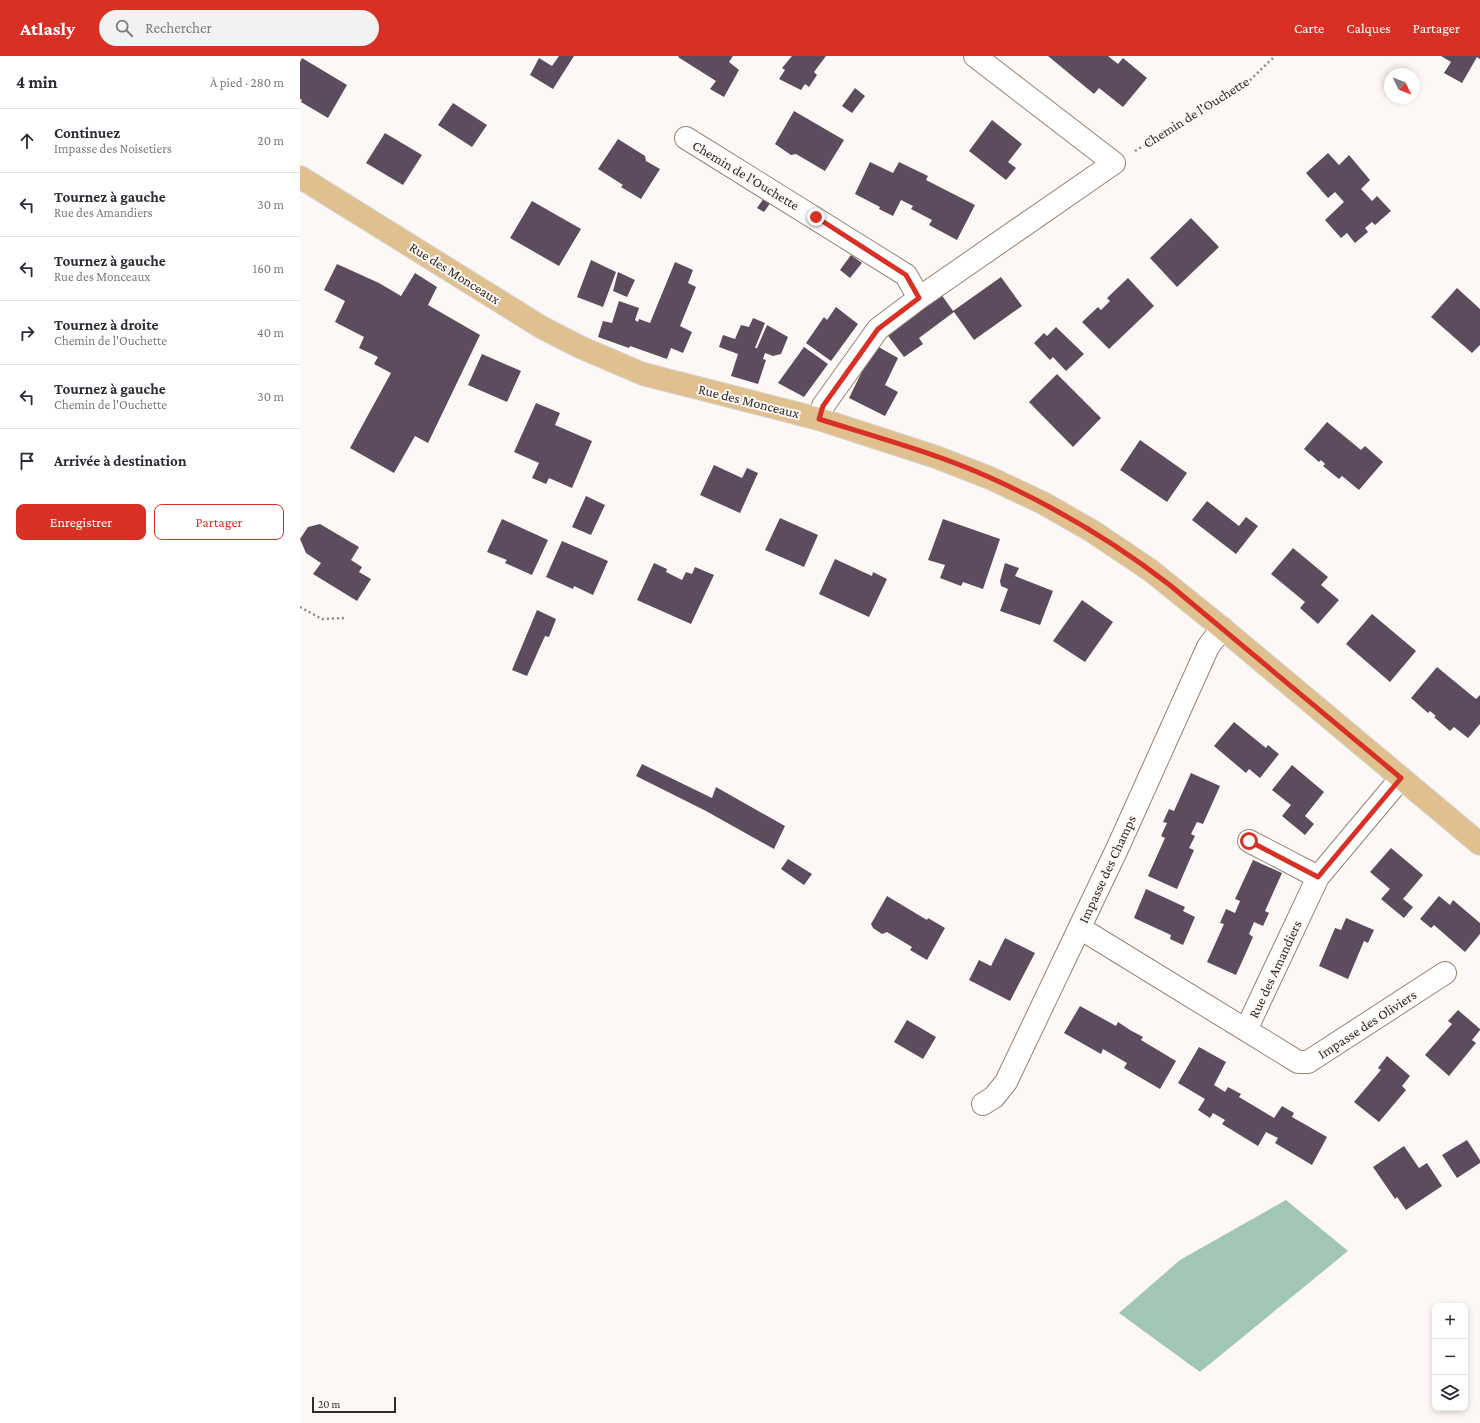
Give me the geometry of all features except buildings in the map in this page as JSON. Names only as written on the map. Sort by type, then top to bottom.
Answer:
[{"type":"main road","name":"Rue des Monceaux","points":[[300,176],[541,327],[580,347],[643,374],[819,419],[936,456],[990,478],[1043,503],[1092,531],[1150,570],[1222,628],[1480,844]]},
{"type":"street","points":[[819,419],[823,406],[878,329],[919,298],[1114,164],[975,56]]},
{"type":"street","name":"Chemin de l'Ouchette","points":[[686,138],[906,275],[919,298]]},
{"type":"street","name":"Impasse des Champs","points":[[983,1104],[994,1097],[1006,1082],[1118,847],[1208,647],[1222,628]]},
{"type":"street","name":"Rue des Amandiers","points":[[1088,933],[1246,1030],[1318,877],[1401,778]]},
{"type":"street","points":[[1249,841],[1318,877]]},
{"type":"street","name":"Impasse des Oliviers","points":[[1246,1030],[1298,1062],[1308,1062],[1445,973]]},
{"type":"path","name":"Chemin de l'Ouchette","points":[[1114,164],[1247,83],[1275,56]]},
{"type":"path","points":[[300,607],[322,619],[345,618]]},
{"type":"green space","points":[[1286,1200],[1348,1251],[1200,1372],[1119,1313],[1180,1260]]},
{"type":"route","points":[[816,217],[906,275],[919,298],[878,329],[823,406],[819,419],[936,456],[990,478],[1043,503],[1092,531],[1171,586],[1401,778],[1318,877],[1249,841]]}]
